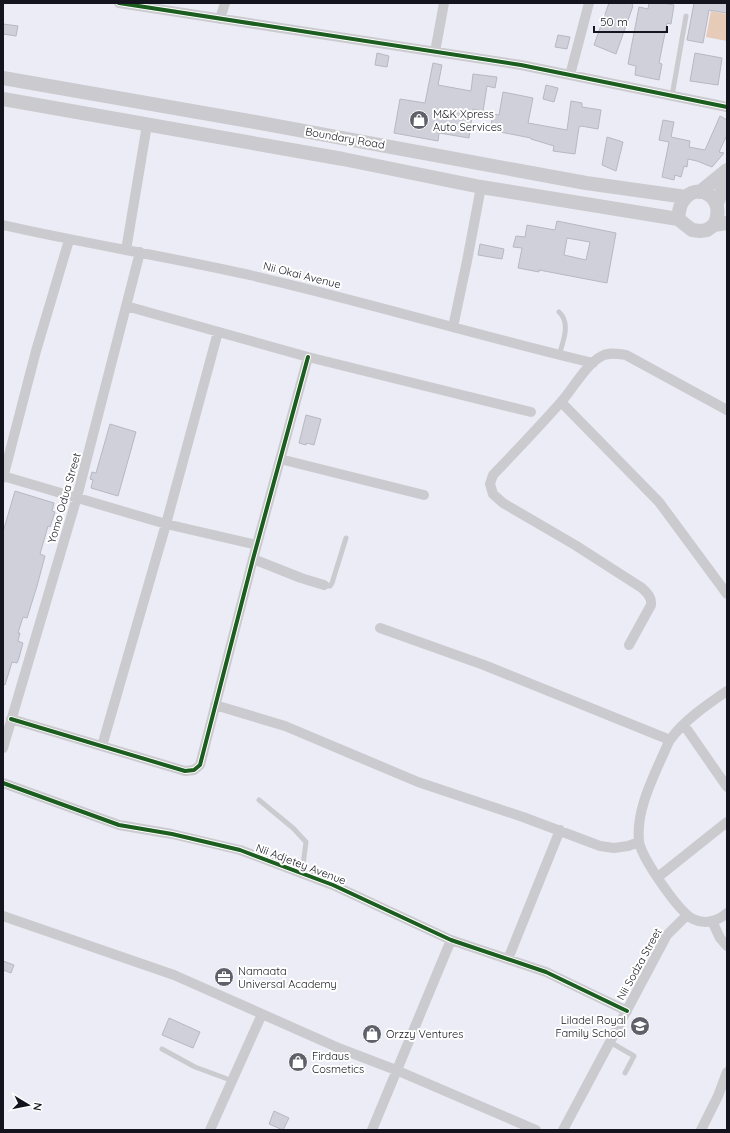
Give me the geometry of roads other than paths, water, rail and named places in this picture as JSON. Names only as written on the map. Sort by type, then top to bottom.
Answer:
[{"type":"main road","name":"Boundary Road","points":[[3,78],[271,125],[586,183],[686,196]]},
{"type":"main road","name":"Boundary Road","points":[[3,99],[343,159],[481,187],[678,219]]},
{"type":"main road","points":[[700,192],[727,170]]},
{"type":"main road","points":[[721,208],[713,198],[707,194],[700,192],[693,193],[686,196],[680,206],[678,219],[692,230],[707,230],[720,224],[718,217],[721,208],[727,180]]},
{"type":"street","points":[[119,3],[521,65],[727,107]]},
{"type":"street","points":[[220,19],[225,3]]},
{"type":"street","points":[[435,52],[444,3]]},
{"type":"street","points":[[570,75],[589,3]]},
{"type":"street","points":[[126,250],[147,125]]},
{"type":"street","points":[[453,327],[481,187]]},
{"type":"street","name":"Nii Okai Avenue","points":[[3,226],[69,240],[140,252],[253,276],[348,299],[592,363]]},
{"type":"street","points":[[69,240],[36,351],[3,477],[77,497],[166,524],[257,545]]},
{"type":"street","name":"Yomo Odua Street","points":[[3,748],[77,497],[140,252]]},
{"type":"street","points":[[126,306],[308,357],[531,412]]},
{"type":"street","points":[[102,746],[166,524],[218,332]]},
{"type":"street","points":[[629,645],[651,605],[651,599],[647,593],[642,588],[575,545],[503,503],[493,494],[490,484],[494,475],[561,402],[592,363],[607,354],[617,353],[626,356],[727,410]]},
{"type":"street","points":[[11,719],[185,771],[194,770],[200,764],[253,559],[308,357]]},
{"type":"street","points":[[561,402],[660,502],[727,594]]},
{"type":"street","points":[[280,459],[424,495]]},
{"type":"street","points":[[253,559],[301,578],[324,585]]},
{"type":"street","points":[[380,628],[484,665],[670,740]]},
{"type":"street","points":[[727,691],[699,710],[670,740],[656,769],[645,800],[640,823],[639,842],[644,858],[687,915],[694,920],[712,921],[718,920],[727,913]]},
{"type":"street","points":[[215,705],[291,729],[418,782],[560,830],[600,846],[614,848],[628,846],[639,842]]},
{"type":"street","points":[[684,725],[727,787]]},
{"type":"street","name":"Nii Adjetey Avenue","points":[[3,783],[119,825],[172,834],[240,850],[333,885],[451,940],[546,972],[626,1011]]},
{"type":"street","points":[[658,877],[727,822]]},
{"type":"street","points":[[508,959],[560,830]]},
{"type":"street","name":"Nii Sodza Street","points":[[563,1130],[667,935],[687,915]]},
{"type":"street","points":[[3,916],[174,975],[341,1049],[396,1070],[536,1130]]},
{"type":"street","points":[[712,921],[720,938],[727,946]]},
{"type":"street","points":[[372,1130],[451,940]]},
{"type":"street","points":[[210,1130],[262,1014]]},
{"type":"street","points":[[701,1130],[718,1096],[727,1072]]},
{"type":"lane","points":[[672,96],[686,16]]},
{"type":"lane","points":[[559,312],[566,324],[559,355]]},
{"type":"lane","points":[[324,585],[330,586],[332,584],[346,538]]},
{"type":"lane","points":[[259,800],[293,828],[306,842],[302,873]]},
{"type":"lane","points":[[610,1042],[634,1056],[625,1073]]},
{"type":"lane","points":[[162,1049],[195,1066],[233,1081]]},
{"type":"place","name":"M&K Xpress Auto Services","points":[[419,120]]},
{"type":"place","name":"Namaata Universal Academy","points":[[224,977]]},
{"type":"place","name":"Liladel Royal Family School","points":[[640,1026]]},
{"type":"place","name":"Orzzy Ventures","points":[[372,1034]]},
{"type":"place","name":"Firdaus Cosmetics","points":[[298,1062]]}]
